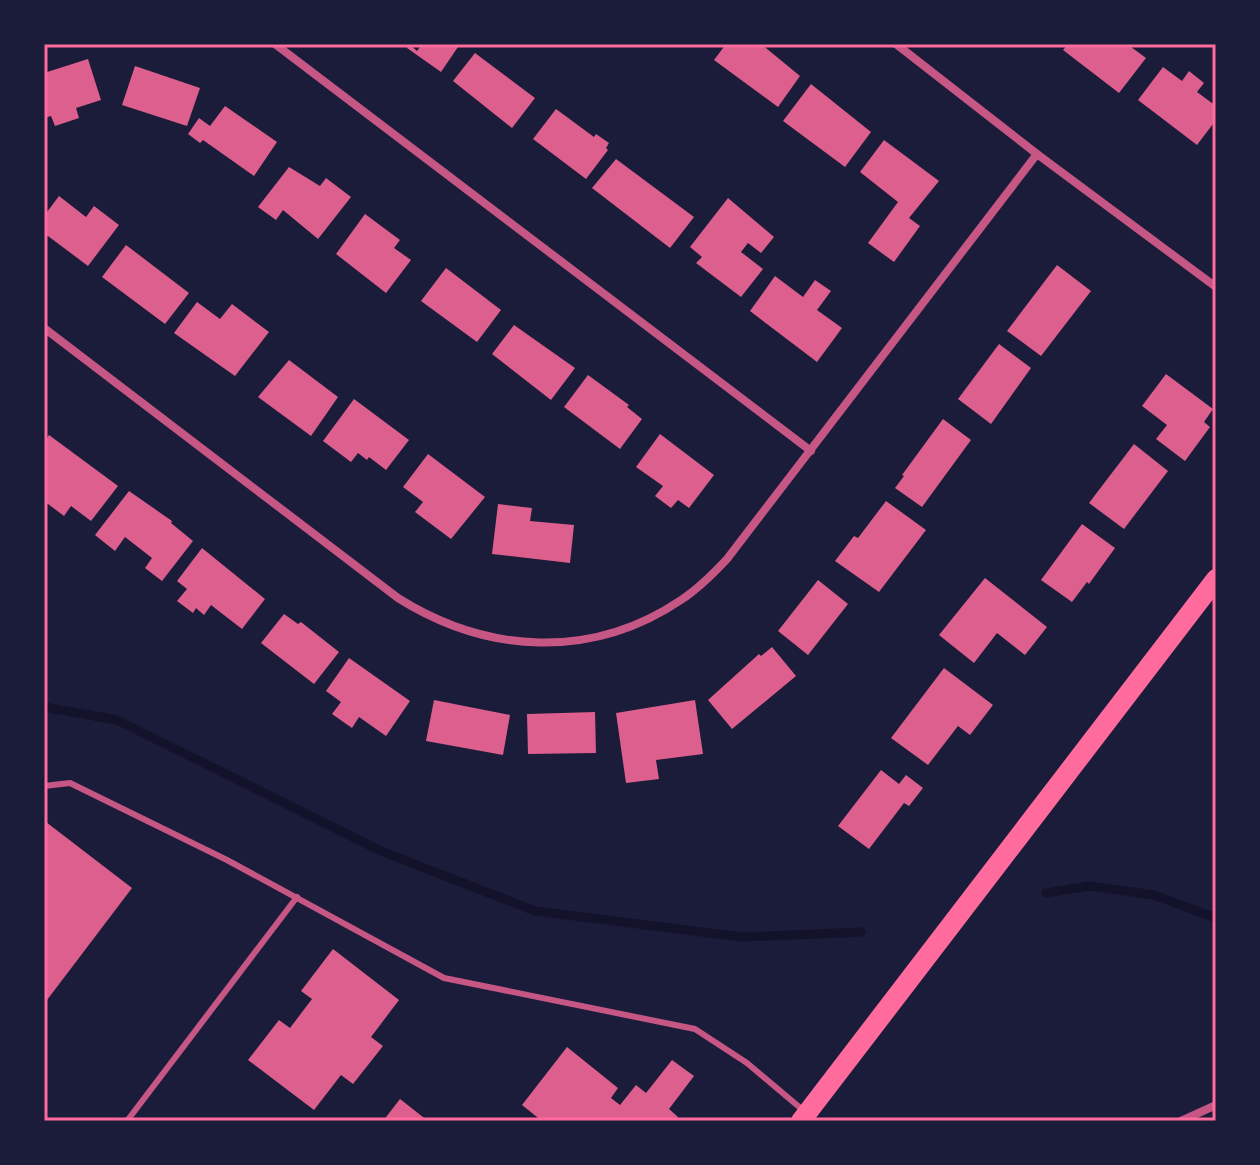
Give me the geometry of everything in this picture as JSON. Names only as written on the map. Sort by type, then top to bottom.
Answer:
[{"type":"main road","points":[[804,1117],[1216,579]]},
{"type":"street","points":[[275,44],[811,451]]},
{"type":"street","points":[[896,44],[1216,287]]},
{"type":"street","points":[[44,341],[47,330],[420,612],[459,630],[493,639],[535,643],[579,641],[620,631],[652,617],[682,600],[727,559],[1037,154]]},
{"type":"street","points":[[1181,1121],[1216,1105]]},
{"type":"lane","points":[[44,786],[70,783],[297,897],[444,978],[695,1029],[747,1063],[804,1117]]},
{"type":"lane","points":[[127,1121],[297,897]]},
{"type":"building","points":[[409,44],[417,51],[422,44],[460,44],[441,72],[407,48]]},
{"type":"building","points":[[726,44],[761,44],[800,76],[778,107],[714,60]]},
{"type":"building","points":[[1068,44],[1127,44],[1146,58],[1119,93],[1063,50]]},
{"type":"building","points":[[475,53],[535,98],[512,128],[453,81]]},
{"type":"building","points":[[88,59],[101,100],[76,108],[79,118],[55,126],[51,116],[44,118],[44,73]]},
{"type":"building","points":[[135,66],[200,88],[187,126],[122,105]]},
{"type":"building","points":[[1163,67],[1182,81],[1189,71],[1204,83],[1197,92],[1216,106],[1216,120],[1197,145],[1138,100]]},
{"type":"building","points":[[811,84],[871,132],[845,167],[783,121]]},
{"type":"building","points":[[225,106],[277,142],[254,176],[203,140],[200,143],[188,134],[199,118],[210,126]]},
{"type":"building","points":[[556,109],[594,137],[596,134],[609,143],[608,150],[586,179],[533,139]]},
{"type":"building","points":[[884,140],[939,181],[909,218],[920,226],[894,262],[868,243],[898,202],[860,172]]},
{"type":"building","points":[[616,159],[694,217],[670,248],[592,188]]},
{"type":"building","points":[[289,167],[320,186],[326,178],[351,197],[318,239],[283,210],[276,220],[258,207]]},
{"type":"building","points":[[59,196],[86,217],[94,206],[119,225],[88,266],[44,233],[44,216]]},
{"type":"building","points":[[728,198],[774,237],[761,253],[748,243],[741,252],[763,269],[741,297],[696,263],[702,257],[690,247]]},
{"type":"building","points":[[365,214],[400,240],[394,248],[411,260],[386,293],[336,254]]},
{"type":"building","points":[[126,245],[189,293],[165,324],[102,277]]},
{"type":"building","points":[[1057,265],[1091,291],[1041,356],[1007,331]]},
{"type":"building","points":[[446,268],[501,310],[477,342],[421,301]]},
{"type":"building","points":[[775,276],[803,297],[815,280],[831,291],[817,310],[842,328],[817,362],[750,311]]},
{"type":"building","points":[[197,302],[220,319],[232,304],[269,332],[235,376],[174,333]]},
{"type":"building","points":[[514,325],[575,368],[551,400],[492,354]]},
{"type":"building","points":[[999,344],[1031,368],[991,424],[958,399]]},
{"type":"building","points":[[289,360],[338,397],[311,436],[258,397]]},
{"type":"building","points":[[1166,374],[1213,409],[1204,422],[1210,427],[1185,461],[1156,439],[1167,425],[1142,406]]},
{"type":"building","points":[[588,375],[629,405],[627,407],[642,419],[620,449],[564,407]]},
{"type":"building","points":[[354,399],[409,440],[386,470],[358,453],[351,462],[323,441]]},
{"type":"building","points":[[943,419],[971,440],[922,507],[895,488]]},
{"type":"building","points":[[660,434],[714,475],[689,508],[678,500],[671,508],[655,496],[663,486],[636,467]]},
{"type":"building","points":[[49,435],[118,486],[91,521],[71,506],[64,516],[44,501],[44,442]]},
{"type":"building","points":[[1134,444],[1168,471],[1124,529],[1089,503]]},
{"type":"building","points":[[428,454],[485,497],[451,539],[415,512],[423,502],[403,487]]},
{"type":"building","points":[[129,491],[172,521],[193,541],[162,581],[145,568],[152,558],[125,537],[115,551],[95,535]]},
{"type":"building","points":[[886,501],[926,530],[879,592],[835,561],[854,536],[858,538]]},
{"type":"building","points":[[498,504],[532,508],[530,521],[574,525],[570,563],[492,554]]},
{"type":"building","points":[[1082,524],[1115,548],[1072,602],[1041,580]]},
{"type":"building","points":[[202,548],[265,599],[242,629],[211,605],[204,615],[196,608],[193,613],[177,601],[187,589],[177,581]]},
{"type":"building","points":[[985,578],[1047,627],[1025,655],[997,633],[974,663],[939,635]]},
{"type":"building","points":[[818,580],[848,604],[808,655],[778,631]]},
{"type":"building","points":[[284,614],[298,624],[301,622],[339,652],[314,684],[261,643]]},
{"type":"building","points":[[772,647],[796,676],[732,729],[708,700],[759,654],[761,656]]},
{"type":"building","points":[[349,658],[410,701],[386,736],[359,717],[352,728],[332,714],[341,702],[326,691]]},
{"type":"building","points":[[944,668],[993,705],[970,735],[958,726],[928,765],[891,738]]},
{"type":"building","points":[[434,700],[510,715],[503,755],[426,741]]},
{"type":"building","points":[[695,700],[703,754],[656,760],[659,779],[626,783],[616,713]]},
{"type":"building","points":[[595,712],[596,753],[528,754],[527,714]]},
{"type":"building","points":[[881,770],[899,784],[906,775],[923,788],[909,806],[904,803],[869,849],[838,826]]},
{"type":"building","points":[[46,822],[132,888],[44,1004],[44,825]]},
{"type":"building","points":[[333,949],[399,1000],[371,1037],[383,1046],[353,1084],[341,1075],[314,1110],[248,1060],[279,1020],[290,1028],[312,999],[301,991]]},
{"type":"building","points":[[567,1047],[618,1088],[611,1098],[620,1105],[636,1085],[646,1093],[672,1060],[694,1076],[669,1109],[678,1117],[675,1121],[542,1121],[522,1105]]},
{"type":"building","points":[[400,1099],[428,1121],[383,1121]]},
{"type":"waterway","points":[[44,707],[117,720],[381,851],[535,911],[742,937],[861,932]]},
{"type":"waterway","points":[[1046,893],[1089,886],[1154,895],[1216,918]]}]
